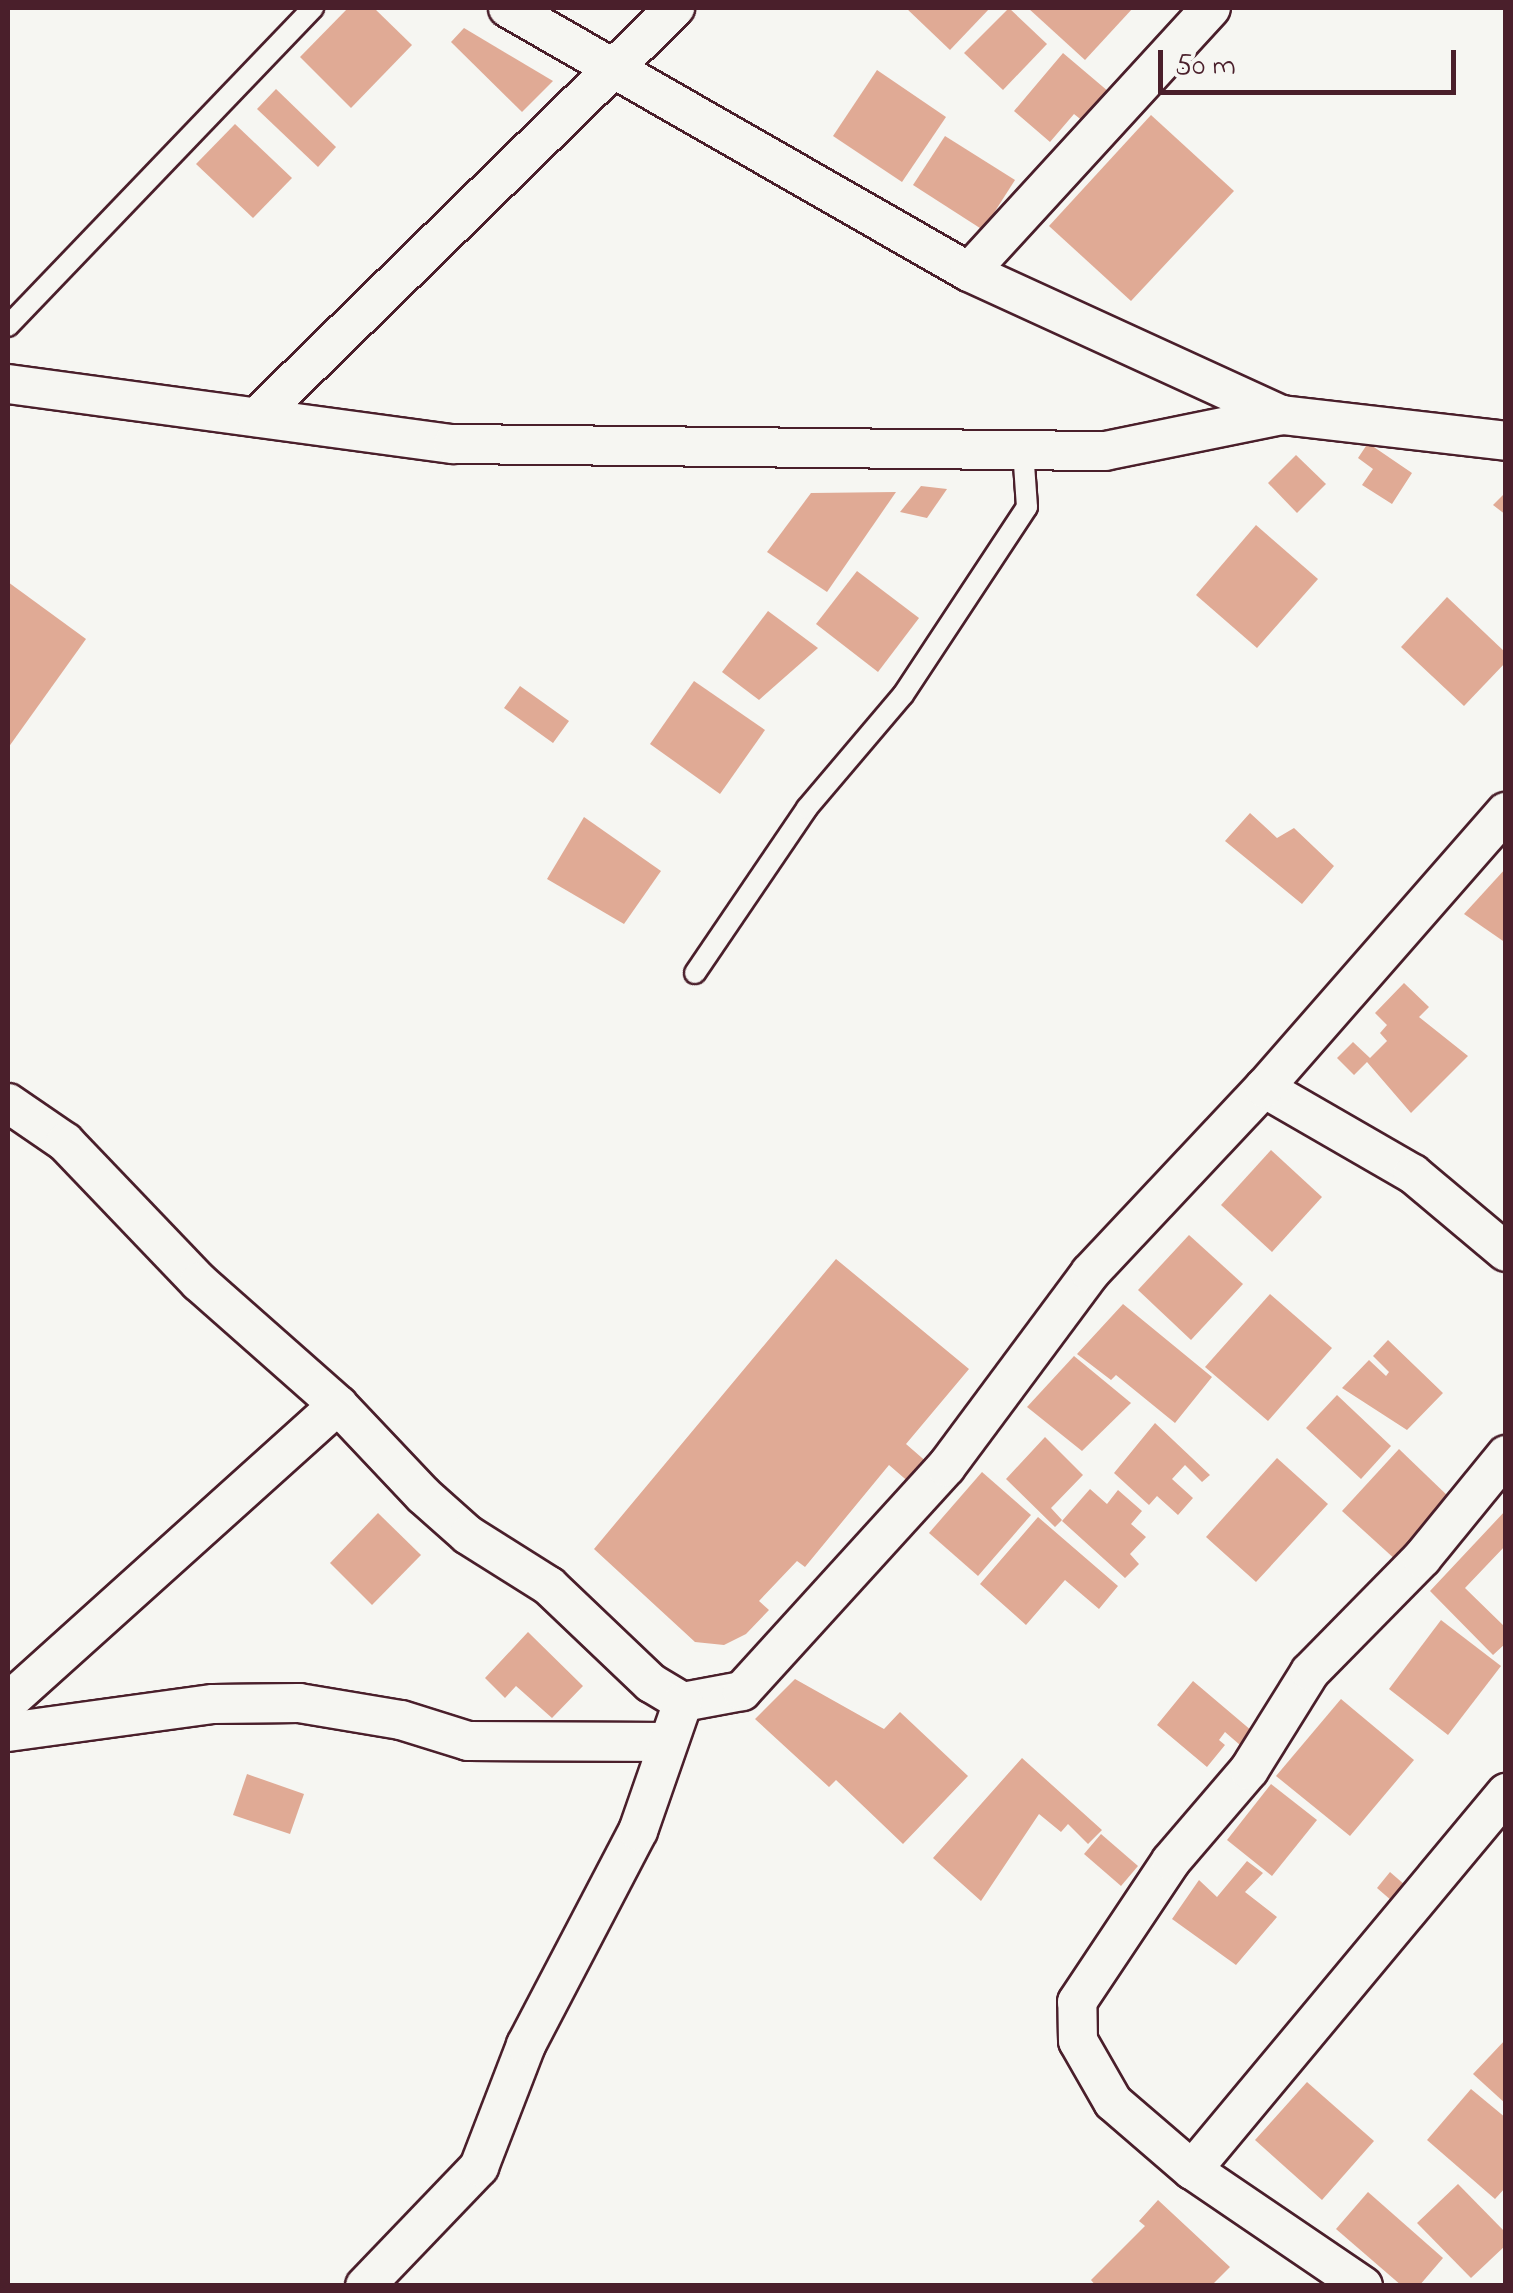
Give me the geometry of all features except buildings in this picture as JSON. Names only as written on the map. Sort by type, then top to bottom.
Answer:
[{"type":"street","points":[[508,8],[612,72],[969,272],[1282,415]]},
{"type":"street","points":[[257,417],[675,8]]},
{"type":"street","points":[[969,272],[1211,8]]},
{"type":"street","points":[[8,384],[453,444],[1105,450],[1282,415],[1506,441]]},
{"type":"street","points":[[8,1104],[65,1142],[199,1282],[338,1405],[468,1535],[549,1586],[651,1683],[684,1702],[742,1691],[946,1467],[1090,1272],[1264,1088],[1506,812]]},
{"type":"street","points":[[1264,1088],[1413,1174],[1506,1252]]},
{"type":"street","points":[[8,1702],[338,1405]]},
{"type":"street","points":[[1362,2286],[1192,2170],[1113,2102],[1078,2041],[1076,2002],[1171,1861],[1249,1770],[1310,1672],[1422,1558],[1506,1456]]},
{"type":"street","points":[[365,2286],[479,2167],[526,2044],[638,1832],[684,1702]]},
{"type":"street","points":[[8,1732],[213,1704],[299,1703],[401,1720],[468,1741],[668,1742]]},
{"type":"street","points":[[1192,2170],[1506,1793]]},
{"type":"lane","points":[[8,326],[313,8]]},
{"type":"lane","points":[[695,972],[807,808],[904,695],[1027,506],[1023,450]]}]
